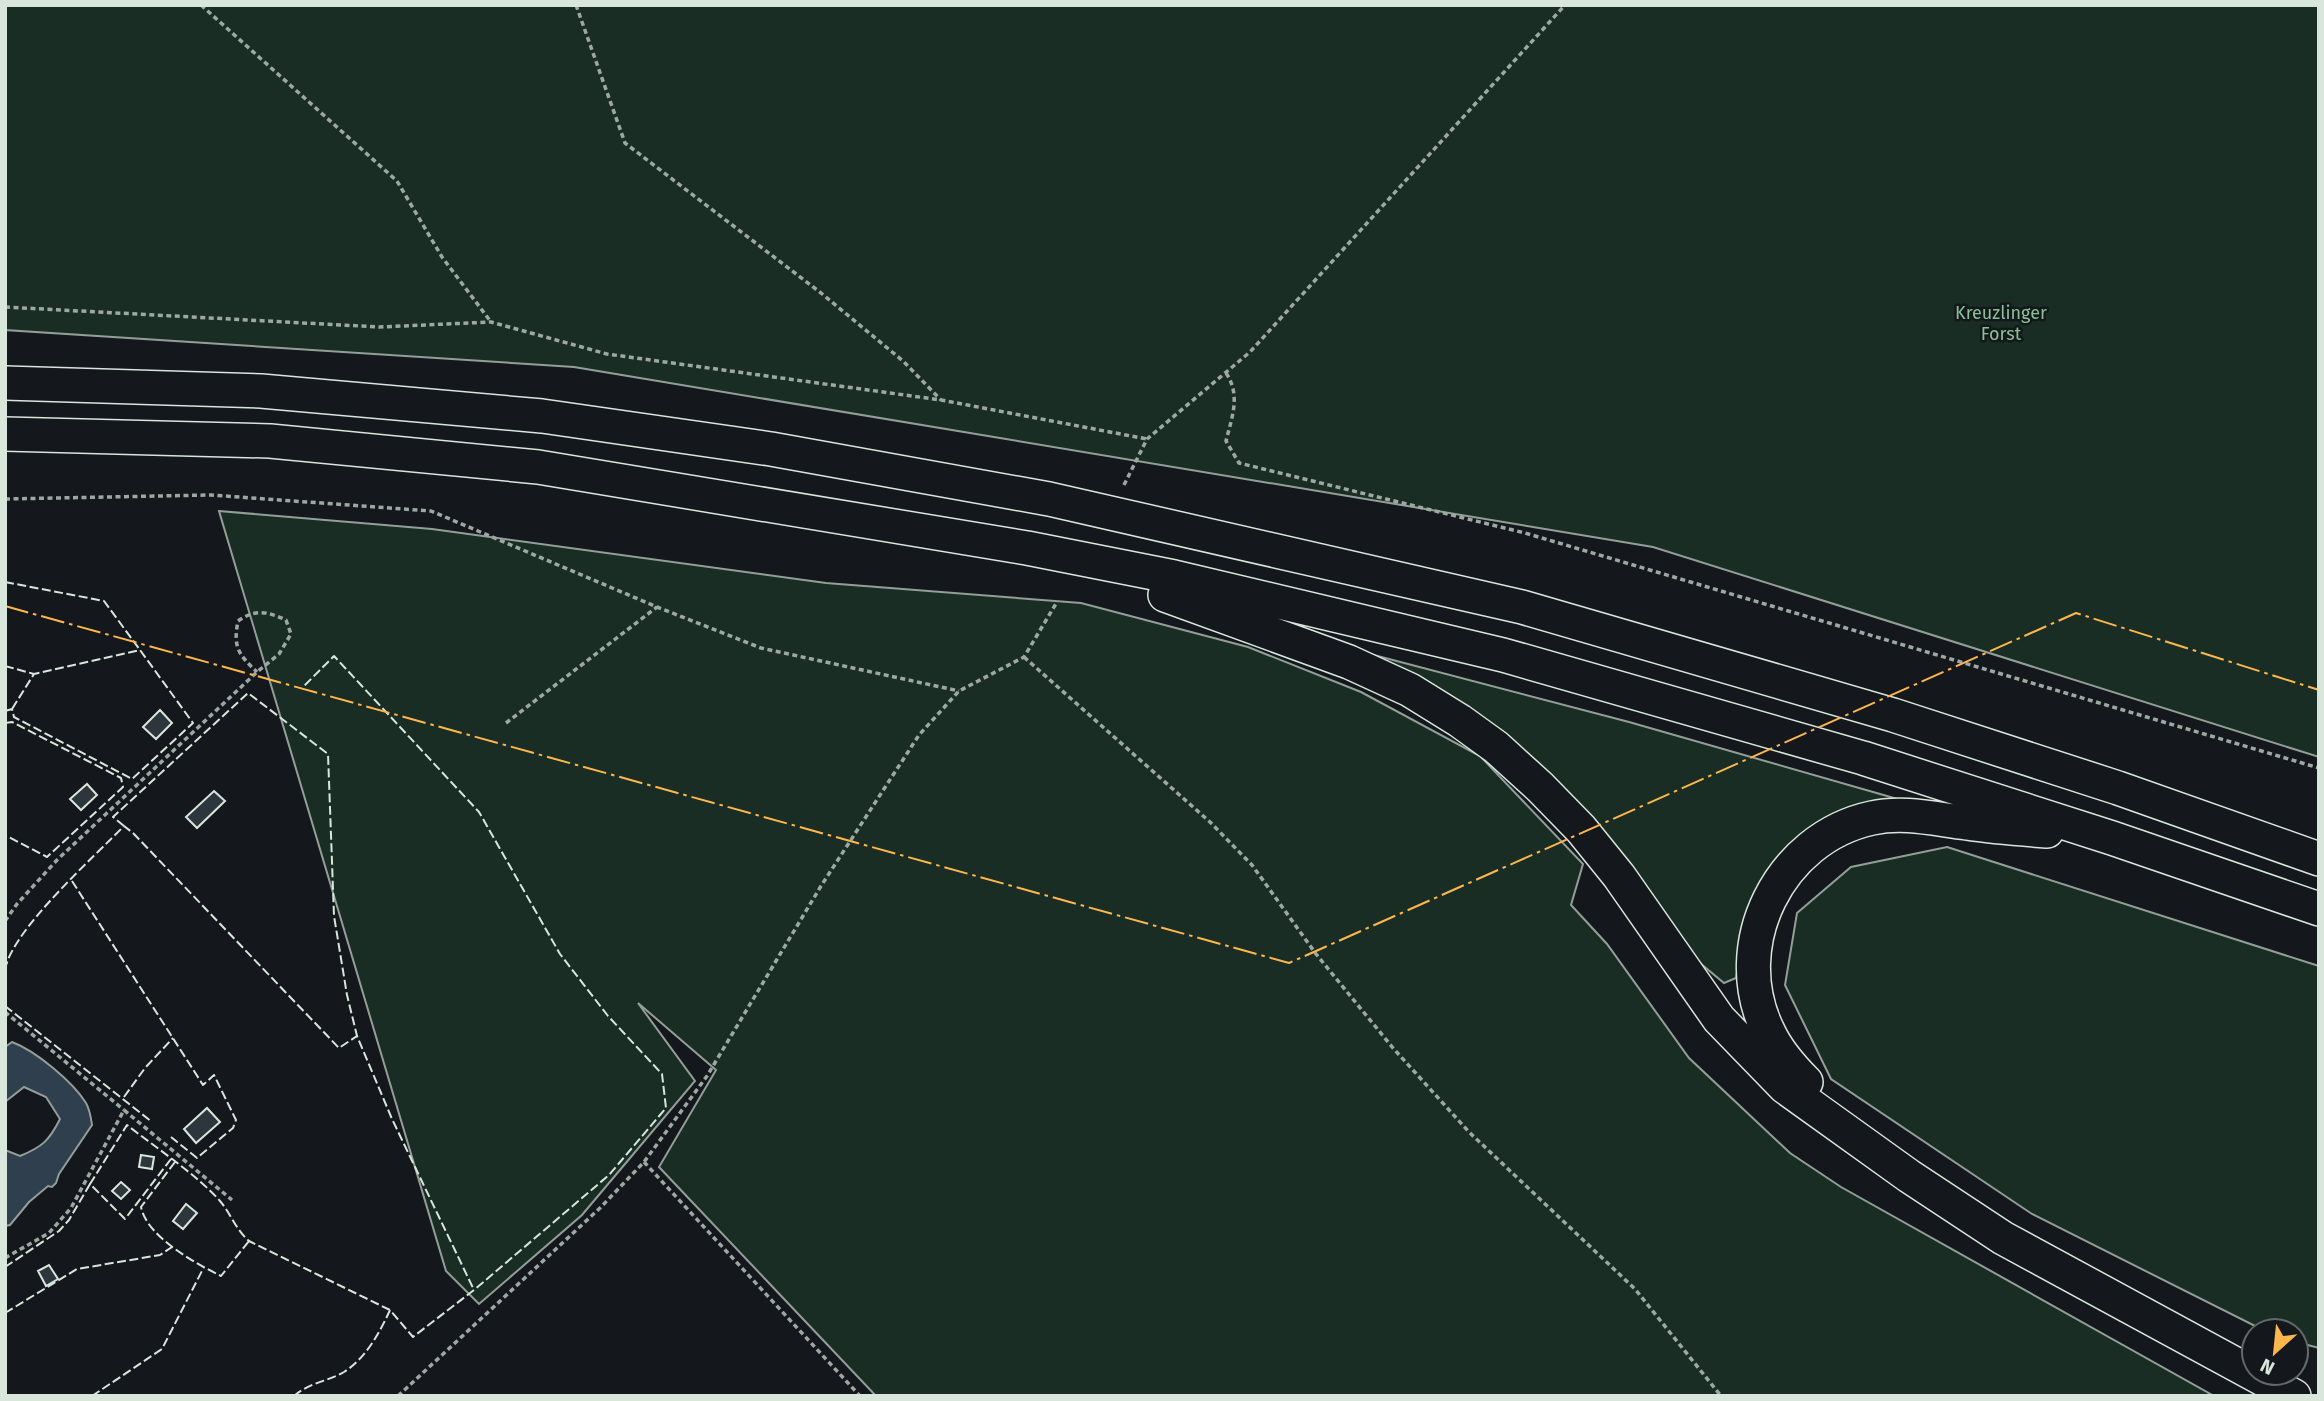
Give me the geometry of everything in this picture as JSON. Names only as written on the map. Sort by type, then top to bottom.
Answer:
[{"type":"highway","points":[[5,383],[261,391],[542,416],[771,449],[1049,499],[1522,607],[1893,715],[2118,788],[2319,859]]},
{"type":"highway","points":[[5,434],[270,441],[538,467],[1027,548],[1174,577],[1503,655],[1863,758],[2112,838],[2319,909]]},
{"type":"highway","points":[[1027,548],[1230,616],[1349,662],[1410,690],[1460,721],[1496,747],[1581,829],[1619,876],[1719,1019],[1785,1087],[1963,1214],[2003,1238],[2258,1377],[2299,1392]]},
{"type":"highway","points":[[1866,1144],[1786,1062],[1768,1031],[1760,1009],[1755,988],[1755,936],[1763,911],[1791,865],[1810,846],[1849,824],[1873,817],[1907,814],[1965,823],[2112,838]]},
{"type":"path","points":[[201,5],[397,181],[442,257],[491,322]]},
{"type":"path","points":[[576,5],[625,144],[821,293],[903,361],[941,400]]},
{"type":"path","points":[[1124,485],[1147,439],[1250,352],[1563,6]]},
{"type":"path","points":[[5,307],[379,327],[491,322],[607,354],[941,400],[1147,439]]},
{"type":"path","points":[[1226,373],[1234,385],[1235,406],[1226,441],[1239,463],[1525,533],[2319,768]]},
{"type":"path","points":[[5,499],[211,495],[431,511],[761,648],[959,691]]},
{"type":"path","points":[[398,1396],[600,1208],[644,1162],[707,1076],[821,886],[919,735],[959,691],[1024,656],[1056,602]]},
{"type":"path","points":[[506,723],[657,607]]},
{"type":"path","points":[[5,921],[57,860],[279,654],[291,634],[286,620],[268,611],[250,613],[238,621],[234,640],[243,658],[257,672]]},
{"type":"path","points":[[1024,656],[1210,822],[1252,865],[1317,954],[1393,1048],[1469,1132],[1634,1289],[1721,1396]]},
{"type":"path","points":[[5,1012],[232,1200]]},
{"type":"path","points":[[5,1258],[49,1233],[71,1208],[124,1110]]},
{"type":"path","points":[[644,1162],[860,1396]]},
{"type":"green space","name":"Kreuzlinger Forst","points":[[5,5],[2319,5],[2319,757],[1653,547],[574,367],[5,330]]},
{"type":"green space","points":[[219,511],[432,529],[826,583],[1081,603],[1248,647],[1361,692],[1480,756],[1583,864],[1571,905],[1607,944],[1689,1058],[1790,1153],[1841,1187],[2214,1396],[876,1396],[659,1167],[716,1070],[638,1003],[695,1081],[582,1215],[479,1304],[446,1271]]},
{"type":"green space","points":[[1351,649],[1629,722],[1908,802],[1827,823],[1787,847],[1761,886],[1743,933],[1736,978],[1724,983],[1694,958],[1622,854]]},
{"type":"green space","points":[[1947,847],[2319,966],[2319,1348],[2310,1346],[2310,1317],[2240,1318],[2032,1214],[1831,1079],[1785,985],[1797,913],[1851,867]]},
{"type":"water","points":[[12,1042],[43,1060],[72,1086],[87,1106],[92,1125],[59,1174],[56,1183],[52,1187],[48,1186],[29,1202],[10,1225],[5,1226],[5,1150],[20,1156],[34,1150],[48,1138],[60,1119],[46,1097],[24,1087],[5,1102],[5,1047]]},
{"type":"building","points":[[160,710],[172,723],[156,739],[143,727]]},
{"type":"building","points":[[87,784],[97,795],[81,810],[70,799]]},
{"type":"building","points":[[214,791],[225,801],[197,828],[186,817]]},
{"type":"building","points":[[207,1108],[220,1122],[196,1143],[184,1129]]},
{"type":"building","points":[[141,1155],[154,1157],[152,1169],[139,1167]]},
{"type":"building","points":[[121,1182],[130,1190],[121,1199],[112,1191]]},
{"type":"building","points":[[186,1204],[197,1213],[183,1229],[173,1221]]},
{"type":"building","points":[[49,1265],[58,1279],[46,1286],[38,1271]]},
{"type":"fence","points":[[5,582],[104,601],[140,650]]},
{"type":"fence","points":[[5,711],[12,709],[14,717],[132,779],[193,723],[140,650],[34,674],[12,709]]},
{"type":"fence","points":[[171,1159],[125,1219],[90,1184],[127,1125],[188,1171],[211,1191],[249,1241],[390,1310],[413,1337],[474,1290],[609,1175],[666,1108],[662,1074],[608,1016],[560,954],[479,812],[334,656],[304,686]]},
{"type":"fence","points":[[5,666],[34,674]]},
{"type":"fence","points":[[124,826],[113,817],[248,693],[328,754],[334,916],[347,995],[357,1036],[392,1119],[474,1290]]},
{"type":"fence","points":[[5,723],[12,722],[121,778],[123,787],[47,857],[5,835]]},
{"type":"fence","points":[[5,970],[22,935],[37,915],[124,826],[339,1048],[357,1036]]},
{"type":"fence","points":[[72,881],[203,1085],[214,1075],[236,1120],[233,1128],[197,1158],[171,1137]]},
{"type":"fence","points":[[5,1006],[152,1122]]},
{"type":"fence","points":[[124,1097],[145,1068],[173,1038]]},
{"type":"fence","points":[[175,1162],[141,1207],[152,1229],[174,1248],[221,1276],[249,1241]]},
{"type":"fence","points":[[5,1267],[59,1231],[69,1220],[90,1184]]},
{"type":"fence","points":[[5,1313],[77,1269],[160,1255],[172,1247]]},
{"type":"fence","points":[[92,1396],[162,1349],[204,1267]]},
{"type":"fence","points":[[294,1396],[352,1366],[372,1344],[390,1310]]},
{"type":"power","points":[[5,606],[1289,963],[2076,613],[2319,690]]}]
